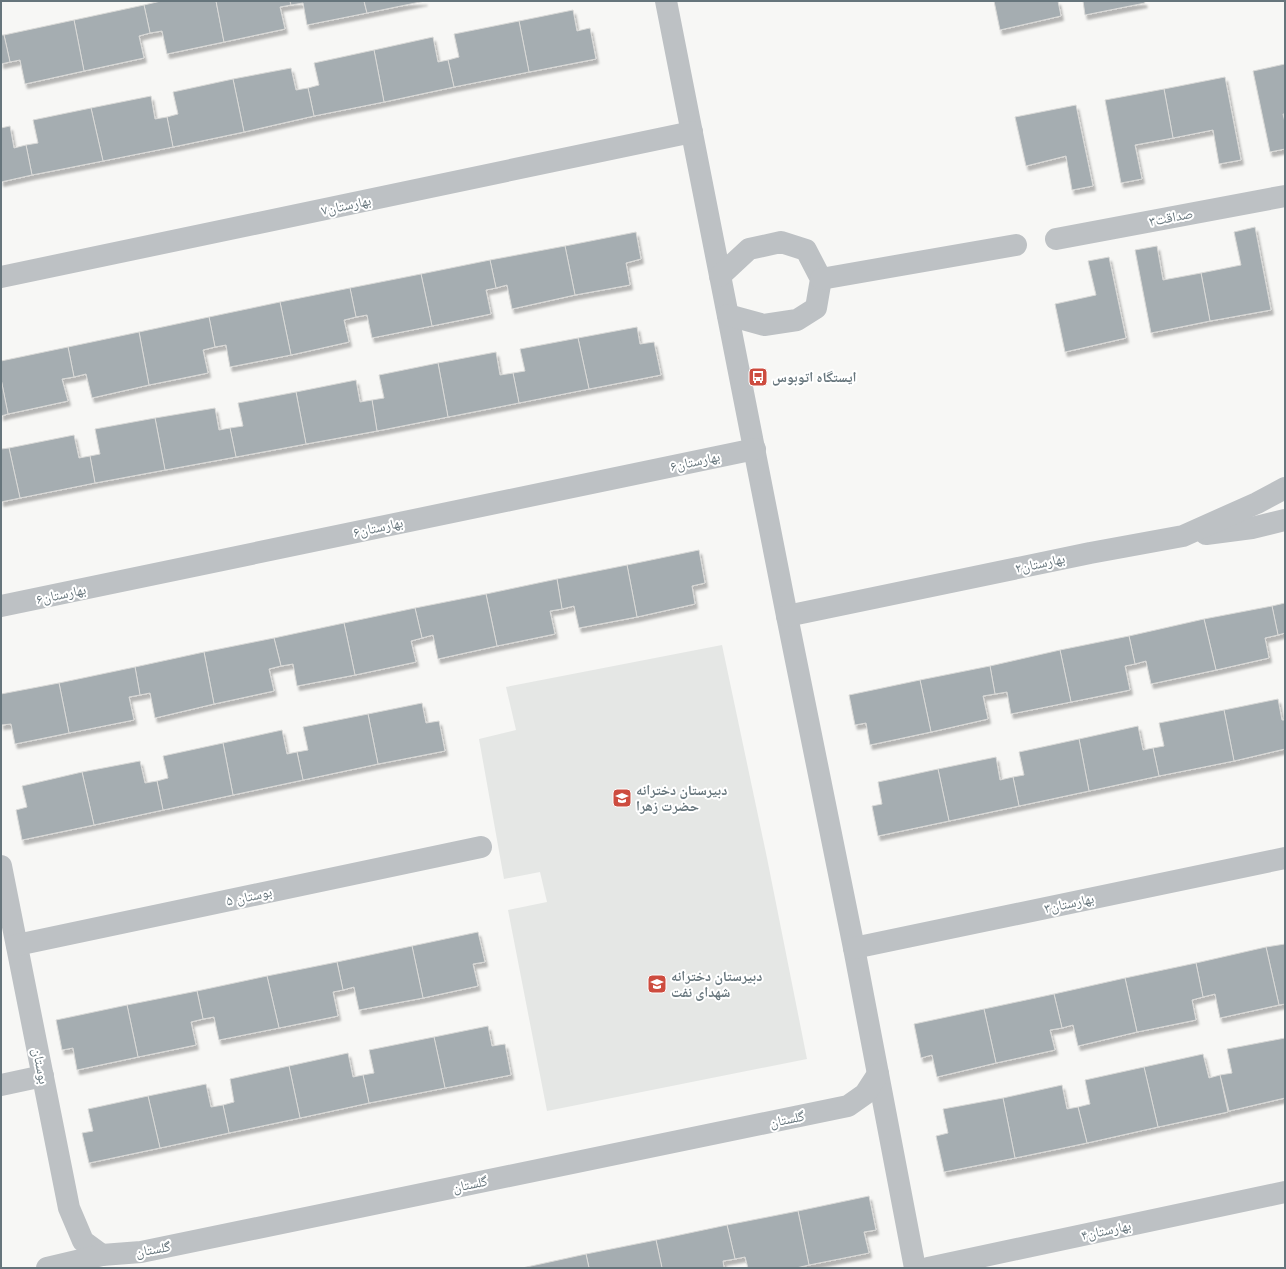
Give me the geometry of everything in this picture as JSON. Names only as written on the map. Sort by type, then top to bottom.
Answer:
[{"type":"street","points":[[666,1],[854,948],[915,1268]]},
{"type":"street","name":"بهارستان۷","points":[[1,277],[692,132]]},
{"type":"street","name":"صداقت۳","points":[[1056,239],[1285,196]]},
{"type":"street","points":[[720,276],[749,249],[781,242],[806,250],[821,279],[816,308],[797,320],[764,325],[728,315]]},
{"type":"street","points":[[821,279],[1016,245]]},
{"type":"street","name":"بهارستان۶","points":[[1,606],[755,449]]},
{"type":"street","name":"بهارستان۲","points":[[787,616],[1090,553],[1183,536],[1257,503],[1285,488]]},
{"type":"street","points":[[1183,536],[1252,528],[1285,520]]},
{"type":"street","name":"بوستان ۵","points":[[17,945],[481,847]]},
{"type":"street","name":"بهارستان۳","points":[[854,948],[1285,858]]},
{"type":"street","name":"بوستان","points":[[1,866],[69,1208],[83,1241],[102,1255]]},
{"type":"street","name":"گلستان","points":[[47,1268],[102,1255],[141,1252],[848,1106],[865,1094],[878,1074]]},
{"type":"street","points":[[1,1085],[43,1076]]},
{"type":"street","name":"بهارستان۴","points":[[928,1268],[1285,1192]]},
{"type":"shaded area","points":[[722,645],[767,858],[807,1059],[547,1111],[508,910],[547,902],[540,872],[504,879],[479,739],[516,730],[506,687]]},
{"type":"building","points":[[161,1],[216,1],[224,42],[167,54],[162,31],[150,33],[144,5]]},
{"type":"building","points":[[216,1],[290,1],[291,5],[280,7],[285,29],[224,42]]},
{"type":"building","points":[[290,1],[364,1],[367,13],[307,25],[303,3],[291,5]]},
{"type":"building","points":[[364,1],[425,1],[367,13]]},
{"type":"building","points":[[994,1],[1058,1],[1061,16],[1000,30]]},
{"type":"building","points":[[1083,1],[1144,1],[1145,3],[1085,15]]},
{"type":"building","points":[[144,5],[150,33],[139,36],[144,58],[84,71],[74,20]]},
{"type":"building","points":[[573,10],[577,31],[590,28],[596,59],[529,72],[519,21]]},
{"type":"building","points":[[74,20],[84,71],[25,84],[20,60],[10,62],[4,35]]},
{"type":"building","points":[[519,21],[529,72],[454,87],[448,60],[459,57],[454,34]]},
{"type":"building","points":[[1,35],[4,35],[10,62],[1,64]]},
{"type":"building","points":[[433,37],[438,62],[448,60],[454,87],[384,102],[374,50]]},
{"type":"building","points":[[374,50],[384,102],[314,116],[308,88],[319,85],[314,63]]},
{"type":"building","points":[[1285,64],[1285,114],[1283,114],[1285,122],[1285,149],[1270,152],[1253,71]]},
{"type":"building","points":[[291,68],[296,90],[308,88],[314,116],[244,132],[233,79]]},
{"type":"building","points":[[1225,77],[1241,160],[1219,164],[1213,130],[1173,138],[1164,89]]},
{"type":"building","points":[[233,79],[244,132],[173,147],[167,117],[178,114],[173,92]]},
{"type":"building","points":[[1164,89],[1173,138],[1135,145],[1142,179],[1121,183],[1105,100]]},
{"type":"building","points":[[151,96],[155,119],[167,117],[173,147],[103,161],[91,108]]},
{"type":"building","points":[[1076,105],[1093,186],[1072,190],[1066,156],[1026,166],[1015,117]]},
{"type":"building","points":[[91,108],[103,161],[32,175],[26,145],[38,143],[33,120]]},
{"type":"building","points":[[10,126],[14,148],[26,145],[32,175],[1,182],[1,128]]},
{"type":"building","points":[[1255,227],[1271,310],[1210,321],[1201,273],[1241,265],[1234,232]]},
{"type":"building","points":[[636,232],[641,259],[626,263],[630,285],[575,295],[565,246]]},
{"type":"building","points":[[565,246],[575,295],[512,309],[507,285],[496,288],[490,260]]},
{"type":"building","points":[[1157,246],[1163,280],[1201,273],[1210,321],[1151,333],[1135,250]]},
{"type":"building","points":[[1109,257],[1126,338],[1065,352],[1055,304],[1096,295],[1088,261]]},
{"type":"building","points":[[490,260],[496,288],[486,290],[491,314],[432,326],[421,274]]},
{"type":"building","points":[[421,274],[432,326],[372,338],[367,315],[356,317],[350,288]]},
{"type":"building","points":[[350,288],[356,317],[344,320],[349,342],[291,355],[280,302]]},
{"type":"building","points":[[280,302],[291,355],[230,367],[226,345],[215,347],[209,317]]},
{"type":"building","points":[[209,317],[215,347],[203,350],[208,373],[149,385],[139,332]]},
{"type":"building","points":[[637,327],[640,344],[654,342],[661,375],[589,389],[578,338]]},
{"type":"building","points":[[139,332],[149,385],[92,398],[86,374],[74,377],[68,347]]},
{"type":"building","points":[[578,338],[589,389],[519,403],[513,373],[525,371],[520,349]]},
{"type":"building","points":[[68,347],[74,377],[62,379],[68,401],[8,414],[1,379],[1,361]]},
{"type":"building","points":[[496,352],[500,375],[513,373],[519,403],[448,417],[438,363]]},
{"type":"building","points":[[438,363],[448,417],[377,431],[372,400],[384,398],[379,375]]},
{"type":"building","points":[[1,379],[8,414],[1,416]]},
{"type":"building","points":[[356,380],[360,402],[372,400],[377,431],[306,444],[296,392]]},
{"type":"building","points":[[296,392],[306,444],[236,457],[230,428],[243,426],[238,403]]},
{"type":"building","points":[[215,408],[219,430],[230,428],[236,457],[165,470],[155,418]]},
{"type":"building","points":[[155,418],[165,470],[95,483],[90,456],[100,454],[95,429]]},
{"type":"building","points":[[74,435],[79,458],[90,456],[95,483],[20,498],[9,448]]},
{"type":"building","points":[[9,448],[20,498],[1,502],[1,449]]},
{"type":"building","points":[[699,550],[705,583],[692,586],[695,604],[637,617],[627,565]]},
{"type":"building","points":[[627,565],[637,617],[579,628],[574,606],[562,609],[557,579]]},
{"type":"building","points":[[557,579],[562,609],[550,611],[555,634],[497,646],[486,594]]},
{"type":"building","points":[[486,594],[497,646],[438,659],[433,635],[422,638],[415,608]]},
{"type":"building","points":[[1285,603],[1285,633],[1278,635],[1272,606]]},
{"type":"building","points":[[1272,606],[1278,635],[1265,638],[1269,658],[1216,670],[1204,619]]},
{"type":"building","points":[[415,608],[422,638],[411,641],[416,662],[355,675],[344,623]]},
{"type":"building","points":[[1204,619],[1216,670],[1151,684],[1146,661],[1135,664],[1129,636]]},
{"type":"building","points":[[344,623],[355,675],[297,686],[293,664],[281,666],[274,638]]},
{"type":"building","points":[[1129,636],[1135,664],[1125,666],[1130,690],[1071,702],[1060,650]]},
{"type":"building","points":[[274,638],[281,666],[269,669],[274,691],[214,704],[204,652]]},
{"type":"building","points":[[1060,650],[1071,702],[1011,714],[1007,692],[995,694],[990,666]]},
{"type":"building","points":[[204,652],[214,704],[155,718],[150,693],[140,695],[135,667]]},
{"type":"building","points":[[990,666],[995,694],[983,696],[988,719],[931,732],[920,680]]},
{"type":"building","points":[[135,667],[140,695],[129,697],[134,720],[69,733],[59,683]]},
{"type":"building","points":[[920,680],[931,732],[870,745],[866,723],[855,725],[849,695]]},
{"type":"building","points":[[59,683],[69,733],[15,744],[11,724],[1,725],[1,694]]},
{"type":"building","points":[[1278,699],[1282,720],[1285,720],[1285,749],[1234,761],[1224,710]]},
{"type":"building","points":[[422,703],[426,723],[439,721],[445,751],[378,764],[368,714]]},
{"type":"building","points":[[1224,710],[1234,761],[1159,776],[1153,748],[1164,746],[1159,723]]},
{"type":"building","points":[[368,714],[378,764],[303,780],[297,752],[308,750],[303,727]]},
{"type":"building","points":[[1138,726],[1143,750],[1153,748],[1159,776],[1089,791],[1079,739]]},
{"type":"building","points":[[282,730],[287,754],[297,752],[303,780],[233,795],[223,743]]},
{"type":"building","points":[[1079,739],[1089,791],[1019,806],[1013,777],[1024,775],[1019,752]]},
{"type":"building","points":[[223,743],[233,795],[163,810],[157,781],[168,778],[163,756]]},
{"type":"building","points":[[996,757],[1000,780],[1013,777],[1019,806],[949,821],[938,769]]},
{"type":"building","points":[[140,761],[145,783],[157,781],[163,810],[94,825],[82,772]]},
{"type":"building","points":[[938,769],[949,821],[878,836],[872,806],[882,804],[878,782]]},
{"type":"building","points":[[82,772],[94,825],[22,840],[16,810],[27,807],[22,786]]},
{"type":"building","points":[[478,932],[485,962],[473,964],[478,986],[423,998],[412,946]]},
{"type":"building","points":[[1285,944],[1285,1004],[1279,1005],[1266,947]]},
{"type":"building","points":[[412,946],[423,998],[359,1010],[354,987],[343,990],[337,962]]},
{"type":"building","points":[[1266,947],[1279,1005],[1220,1018],[1215,994],[1203,997],[1196,963]]},
{"type":"building","points":[[337,962],[343,990],[333,992],[338,1016],[279,1028],[267,976]]},
{"type":"building","points":[[1196,963],[1203,997],[1192,1000],[1196,1020],[1137,1032],[1125,978]]},
{"type":"building","points":[[267,976],[279,1028],[219,1040],[214,1017],[203,1019],[197,991]]},
{"type":"building","points":[[1125,978],[1137,1032],[1078,1046],[1073,1025],[1062,1028],[1054,994]]},
{"type":"building","points":[[197,991],[203,1019],[191,1022],[196,1045],[138,1057],[127,1005]]},
{"type":"building","points":[[1054,994],[1062,1028],[1050,1030],[1055,1050],[996,1063],[984,1009]]},
{"type":"building","points":[[127,1005],[138,1057],[77,1070],[73,1048],[62,1050],[56,1020]]},
{"type":"building","points":[[984,1009],[996,1063],[937,1077],[932,1055],[921,1058],[914,1024]]},
{"type":"building","points":[[488,1026],[492,1046],[505,1044],[511,1075],[445,1088],[434,1037]]},
{"type":"building","points":[[434,1037],[445,1088],[369,1103],[363,1075],[374,1073],[369,1050]]},
{"type":"building","points":[[1285,1038],[1285,1098],[1229,1111],[1220,1075],[1232,1073],[1227,1049]]},
{"type":"building","points":[[348,1053],[353,1077],[363,1075],[369,1103],[300,1118],[289,1066]]},
{"type":"building","points":[[1203,1054],[1209,1078],[1220,1075],[1228,1112],[1158,1127],[1144,1067]]},
{"type":"building","points":[[289,1066],[300,1118],[229,1133],[223,1105],[234,1102],[230,1079]]},
{"type":"building","points":[[1144,1067],[1158,1127],[1087,1143],[1078,1107],[1090,1104],[1085,1080]]},
{"type":"building","points":[[206,1084],[211,1107],[223,1105],[229,1133],[160,1148],[148,1096]]},
{"type":"building","points":[[1062,1085],[1067,1109],[1078,1107],[1087,1143],[1015,1158],[1003,1098]]},
{"type":"building","points":[[148,1096],[160,1148],[89,1163],[82,1133],[93,1131],[88,1109]]},
{"type":"building","points":[[1003,1098],[1015,1158],[944,1172],[936,1136],[948,1133],[943,1109]]},
{"type":"building","points":[[869,1196],[876,1230],[864,1232],[869,1253],[809,1265],[798,1211]]},
{"type":"building","points":[[798,1211],[809,1265],[796,1268],[748,1268],[745,1257],[735,1259],[727,1225]]},
{"type":"building","points":[[727,1225],[735,1259],[723,1261],[724,1268],[662,1268],[656,1240]]},
{"type":"building","points":[[656,1240],[662,1268],[589,1268],[586,1254]]},
{"type":"building","points":[[586,1254],[589,1268],[522,1268]]},
{"type":"place","name":"ایستگاه اتوبوس","points":[[758,377]]},
{"type":"place","name":"دبیرستان دخترانه حضرت زهرا","points":[[622,798]]},
{"type":"place","name":"دبیرستان دخترانه شهدای نفت","points":[[657,984]]}]
